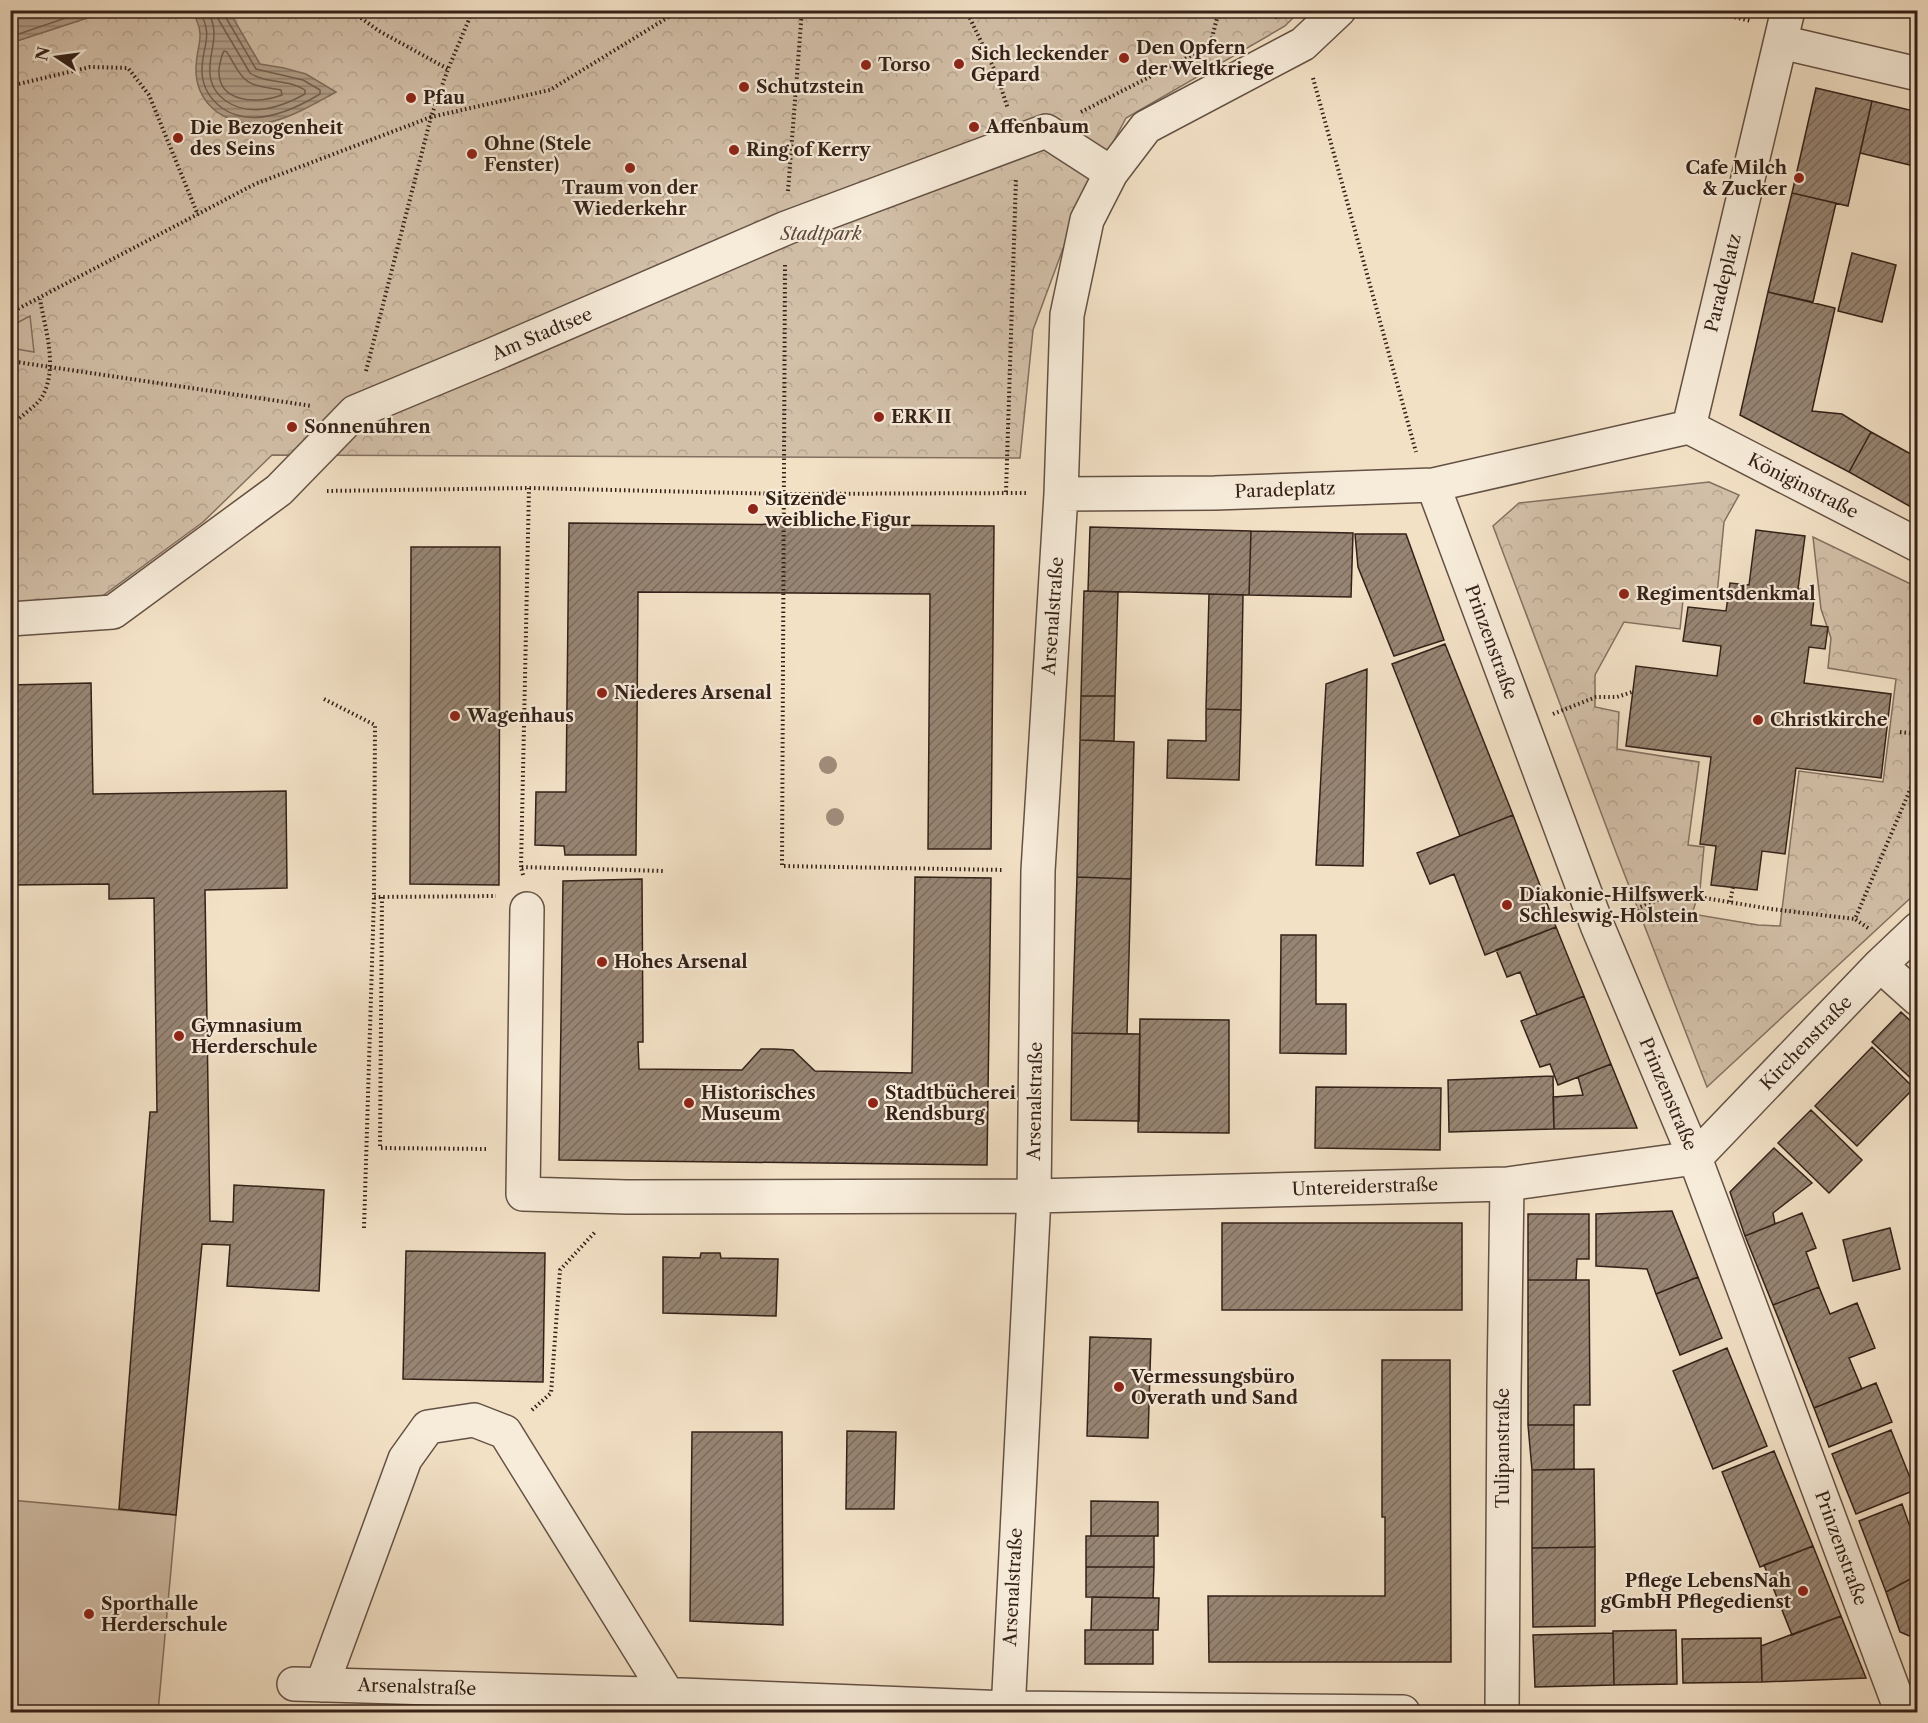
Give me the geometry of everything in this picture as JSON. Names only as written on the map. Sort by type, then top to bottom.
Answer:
[{"type":"street","points":[[1061,494],[1067,315],[1087,220],[1111,172],[1146,127],[1303,44],[1339,10]]},
{"type":"street","name":"Paradeplatz","points":[[1061,494],[1215,493],[1433,485],[1689,427],[1788,10]]},
{"type":"street","points":[[1781,42],[1917,74]]},
{"type":"street","name":"Am Stadtsee","points":[[10,619],[113,612],[279,490],[355,412],[503,351],[786,228],[1032,135]]},
{"type":"street","points":[[1032,135],[1111,172]]},
{"type":"street","name":"Königinstraße","points":[[1689,427],[1917,545]]},
{"type":"street","name":"Prinzenstraße","points":[[1433,485],[1597,925],[1695,1158],[1898,1701]]},
{"type":"street","name":"Arsenalstraße","points":[[505,1432],[474,1420],[428,1427],[405,1459],[308,1684],[677,1701],[1008,1710],[1034,1196],[1038,871],[1061,494]]},
{"type":"street","points":[[524,1149],[527,903]]},
{"type":"street","points":[[1898,948],[1917,999]]},
{"type":"street","name":"Kirchenstraße","points":[[1695,1158],[1898,948]]},
{"type":"street","name":"Untereiderstraße","points":[[524,1149],[523,1194],[627,1197],[1034,1196],[1507,1184],[1695,1158]]},
{"type":"street","name":"Tulipanstraße","points":[[1502,1713],[1507,1184]]},
{"type":"street","points":[[505,1432],[677,1701]]},
{"type":"street","points":[[1008,1710],[1403,1713]]},
{"type":"path","points":[[350,10],[379,31],[448,69]]},
{"type":"path","points":[[10,360],[355,412],[431,117],[473,10]]},
{"type":"path","points":[[10,313],[255,184],[431,117],[550,90],[680,10]]},
{"type":"path","points":[[802,10],[786,228],[782,866],[1038,871]]},
{"type":"path","points":[[966,10],[997,75],[1032,135],[1006,492]]},
{"type":"path","points":[[1032,135],[1210,46],[1219,10]]},
{"type":"path","points":[[1704,10],[1757,23],[1781,42]]},
{"type":"path","points":[[1303,44],[1416,452],[1433,485]]},
{"type":"path","points":[[10,86],[90,67],[128,68],[149,95],[198,215]]},
{"type":"path","points":[[10,428],[16,419],[43,397],[51,367],[40,299]]},
{"type":"path","points":[[279,490],[529,488],[783,494],[1006,492],[1061,494]]},
{"type":"path","points":[[374,897],[527,903],[521,867],[529,488]]},
{"type":"path","points":[[1522,725],[1596,697],[1617,697],[1632,692]]},
{"type":"path","points":[[324,699],[375,725],[374,897],[364,1228]]},
{"type":"path","points":[[1900,732],[1917,734]]},
{"type":"path","points":[[1855,919],[1915,778],[1917,746]]},
{"type":"path","points":[[521,867],[664,871]]},
{"type":"path","points":[[1730,902],[1733,887]]},
{"type":"path","points":[[1597,925],[1675,892],[1771,909],[1855,919],[1898,948]]},
{"type":"path","points":[[382,897],[380,1148],[524,1149]]},
{"type":"path","points":[[505,1432],[551,1393],[560,1270],[627,1197]]},
{"type":"green space","name":"Stadtpark","points":[[100,10],[1300,11],[1285,26],[1126,118],[1078,208],[1033,330],[1020,458],[272,455],[203,522],[101,597],[11,608],[10,43],[93,16]]},
{"type":"green space","points":[[30,316],[34,352],[11,348],[11,326]]},
{"type":"green space","points":[[1709,482],[1739,495],[1724,522],[1717,595],[1684,590],[1680,629],[1624,622],[1595,675],[1595,707],[1619,712],[1617,749],[1699,762],[1688,845],[1704,847],[1700,889],[1692,914],[1758,925],[1780,926],[1799,771],[1883,782],[1896,679],[1828,668],[1831,638],[1821,609],[1813,537],[1917,587],[1917,892],[1707,1087],[1493,526],[1519,503]]},
{"type":"green space","name":"Sporthalle Herderschule","points":[[10,1500],[176,1515],[158,1712],[11,1712]]},
{"type":"water","points":[[10,11],[100,11],[93,16],[11,43]]},
{"type":"water","points":[[192,11],[229,11],[260,64],[306,74],[336,92],[293,115],[262,123],[247,124],[232,120],[217,112],[208,104],[198,84],[196,63],[200,35]]},
{"type":"building","points":[[1816,88],[1872,101],[1848,206],[1792,193]]},
{"type":"building","points":[[1872,101],[1918,112],[1918,167],[1860,153]]},
{"type":"building","points":[[1792,193],[1836,203],[1813,302],[1768,292]]},
{"type":"building","points":[[1852,253],[1896,265],[1882,322],[1838,311]]},
{"type":"building","points":[[1768,292],[1835,308],[1812,411],[1842,414],[1871,432],[1849,472],[1740,415]]},
{"type":"building","points":[[1871,432],[1918,458],[1918,496],[1911,507],[1849,472]]},
{"type":"building","name":"Niederes Arsenal","points":[[569,523],[994,526],[991,849],[928,849],[930,594],[638,592],[636,855],[565,855],[564,846],[535,845],[536,792],[566,792]]},
{"type":"building","points":[[1090,527],[1251,531],[1249,595],[1088,591]]},
{"type":"building","name":"Christkirche","points":[[1756,530],[1805,536],[1798,589],[1815,590],[1811,625],[1828,627],[1825,649],[1809,647],[1804,683],[1891,694],[1881,778],[1796,768],[1785,854],[1762,851],[1757,890],[1711,885],[1716,846],[1700,844],[1711,757],[1626,746],[1636,666],[1717,676],[1721,646],[1683,641],[1688,607],[1726,611],[1730,583],[1749,585]]},
{"type":"building","points":[[1251,531],[1353,533],[1351,597],[1249,595]]},
{"type":"building","points":[[1355,534],[1406,534],[1444,640],[1394,656],[1358,567]]},
{"type":"building","name":"Wagenhaus","points":[[411,547],[500,547],[499,885],[410,884]]},
{"type":"building","points":[[1084,591],[1118,592],[1115,696],[1081,696]]},
{"type":"building","points":[[1209,594],[1243,595],[1241,710],[1206,709]]},
{"type":"building","points":[[1445,644],[1513,815],[1460,836],[1392,664]]},
{"type":"building","points":[[1367,669],[1363,866],[1316,865],[1326,684]]},
{"type":"building","points":[[91,683],[93,794],[286,791],[287,888],[205,890],[210,1221],[233,1222],[234,1185],[324,1190],[319,1291],[227,1286],[230,1245],[202,1244],[176,1515],[119,1509],[150,1112],[157,1112],[154,898],[109,899],[109,884],[10,885],[10,685]]},
{"type":"building","points":[[1081,696],[1115,696],[1114,741],[1080,740]]},
{"type":"building","points":[[1206,709],[1241,710],[1239,780],[1167,778],[1168,740],[1206,741]]},
{"type":"building","points":[[1080,740],[1134,742],[1131,879],[1077,877]]},
{"type":"building","name":"Diakonie-Hilfswerk Schleswig-Holstein","points":[[1513,815],[1556,927],[1485,955],[1454,874],[1430,884],[1417,853]]},
{"type":"building","name":"Hohes Arsenal","points":[[915,877],[991,878],[987,1165],[559,1160],[563,881],[642,879],[643,1042],[638,1042],[639,1069],[742,1070],[761,1049],[775,1049],[793,1050],[815,1071],[912,1073]]},
{"type":"building","points":[[1077,877],[1131,879],[1127,1034],[1072,1033]]},
{"type":"building","points":[[1556,927],[1584,996],[1537,1015],[1520,972],[1507,977],[1496,950]]},
{"type":"building","points":[[1281,935],[1316,935],[1316,1004],[1346,1004],[1346,1054],[1280,1053]]},
{"type":"building","points":[[1584,996],[1611,1064],[1558,1085],[1550,1064],[1540,1067],[1521,1021]]},
{"type":"building","points":[[1901,1012],[1918,1028],[1918,1085],[1872,1042]]},
{"type":"building","points":[[1140,1019],[1229,1020],[1229,1133],[1138,1132]]},
{"type":"building","points":[[1072,1033],[1140,1034],[1139,1121],[1071,1120]]},
{"type":"building","points":[[1872,1047],[1914,1088],[1857,1146],[1815,1106]]},
{"type":"building","points":[[1611,1064],[1637,1128],[1554,1129],[1553,1097],[1583,1095],[1578,1077]]},
{"type":"building","points":[[1553,1076],[1554,1129],[1449,1132],[1448,1080]]},
{"type":"building","points":[[1316,1087],[1441,1088],[1440,1150],[1315,1148]]},
{"type":"building","points":[[1811,1110],[1862,1160],[1829,1193],[1778,1143]]},
{"type":"building","points":[[1774,1148],[1812,1183],[1773,1213],[1775,1224],[1745,1236],[1730,1192]]},
{"type":"building","points":[[1672,1211],[1698,1277],[1656,1294],[1647,1269],[1596,1266],[1596,1214]]},
{"type":"building","points":[[1802,1213],[1816,1248],[1806,1252],[1819,1287],[1773,1305],[1745,1236]]},
{"type":"building","points":[[1528,1214],[1589,1214],[1589,1259],[1577,1259],[1576,1280],[1528,1280]]},
{"type":"building","points":[[1222,1223],[1462,1223],[1462,1310],[1222,1310]]},
{"type":"building","points":[[1890,1228],[1900,1269],[1853,1281],[1843,1240]]},
{"type":"building","points":[[406,1251],[545,1253],[543,1382],[403,1379]]},
{"type":"building","points":[[701,1253],[720,1253],[721,1258],[778,1259],[776,1316],[663,1313],[663,1257],[700,1258]]},
{"type":"building","points":[[1698,1277],[1722,1338],[1680,1355],[1656,1294]]},
{"type":"building","points":[[1528,1280],[1589,1280],[1590,1405],[1574,1405],[1574,1425],[1528,1425]]},
{"type":"building","points":[[1819,1287],[1830,1314],[1857,1303],[1875,1348],[1849,1358],[1862,1389],[1814,1408],[1773,1305]]},
{"type":"building","name":"Vermessungsbüro Overath und Sand","points":[[1090,1337],[1151,1339],[1148,1438],[1087,1436]]},
{"type":"building","points":[[1727,1348],[1767,1446],[1713,1469],[1673,1371]]},
{"type":"building","points":[[1382,1360],[1450,1360],[1451,1662],[1209,1662],[1208,1596],[1385,1596],[1385,1517],[1382,1517]]},
{"type":"building","points":[[1876,1383],[1892,1422],[1829,1447],[1814,1408]]},
{"type":"building","points":[[1528,1425],[1574,1425],[1574,1469],[1532,1470]]},
{"type":"building","points":[[1891,1430],[1915,1490],[1856,1514],[1832,1454]]},
{"type":"building","points":[[847,1431],[896,1432],[894,1509],[846,1509]]},
{"type":"building","points":[[692,1432],[782,1432],[783,1625],[690,1621]]},
{"type":"building","points":[[1774,1451],[1813,1546],[1760,1567],[1722,1472]]},
{"type":"building","points":[[1594,1469],[1595,1547],[1532,1548],[1532,1470]]},
{"type":"building","points":[[1091,1501],[1158,1502],[1158,1536],[1091,1536]]},
{"type":"building","points":[[1902,1504],[1918,1550],[1918,1575],[1886,1592],[1859,1521]]},
{"type":"building","points":[[1086,1536],[1154,1536],[1154,1567],[1086,1567]]},
{"type":"building","name":"Pflege LebensNah gGmbH Pflegedienst","points":[[1813,1546],[1841,1616],[1792,1635],[1764,1565]]},
{"type":"building","points":[[1595,1547],[1595,1626],[1533,1627],[1532,1548]]},
{"type":"building","points":[[1086,1567],[1154,1567],[1153,1598],[1086,1597]]},
{"type":"building","points":[[1918,1575],[1918,1631],[1912,1637],[1900,1632],[1886,1592]]},
{"type":"building","points":[[1092,1597],[1159,1598],[1158,1630],[1091,1630]]},
{"type":"building","points":[[1841,1616],[1866,1678],[1762,1682],[1761,1646]]},
{"type":"building","points":[[1085,1630],[1153,1630],[1153,1664],[1085,1664]]},
{"type":"building","points":[[1676,1630],[1677,1684],[1614,1685],[1613,1631]]},
{"type":"building","points":[[1613,1633],[1614,1685],[1535,1687],[1533,1635]]},
{"type":"building","points":[[1761,1638],[1762,1682],[1683,1683],[1682,1639]]},
{"type":"place","name":"Den Opfern der Weltkriege","points":[[1124,58]]},
{"type":"place","name":"Sich leckender Gepard","points":[[959,64]]},
{"type":"place","name":"Torso","points":[[866,65]]},
{"type":"place","name":"Schutzstein","points":[[744,87]]},
{"type":"place","name":"Pfau","points":[[411,98]]},
{"type":"place","name":"Affenbaum","points":[[974,127]]},
{"type":"place","name":"Die Bezogenheit des Seins","points":[[178,138]]},
{"type":"place","name":"Ring of Kerry","points":[[734,150]]},
{"type":"place","name":"Ohne (Stele Fenster)","points":[[472,154]]},
{"type":"place","name":"Traum von der Wiederkehr","points":[[630,168]]},
{"type":"place","name":"Cafe Milch & Zucker","points":[[1799,178]]},
{"type":"place","name":"ERK II","points":[[879,417]]},
{"type":"place","name":"Sonnenuhren","points":[[292,427]]},
{"type":"place","name":"Sitzende weibliche Figur","points":[[753,509]]},
{"type":"place","name":"Regimentsdenkmal","points":[[1624,594]]},
{"type":"place","name":"Niederes Arsenal","points":[[602,693]]},
{"type":"place","name":"Wagenhaus","points":[[455,716]]},
{"type":"place","name":"Christkirche","points":[[1758,720]]},
{"type":"place","name":"Diakonie-Hilfswerk Schleswig-Holstein","points":[[1507,905]]},
{"type":"place","name":"Hohes Arsenal","points":[[602,962]]},
{"type":"place","name":"Gymnasium Herderschule","points":[[179,1036]]},
{"type":"place","name":"Historisches Museum","points":[[689,1103]]},
{"type":"place","name":"Stadtbücherei Rendsburg","points":[[873,1103]]},
{"type":"place","name":"Vermessungsbüro Overath und Sand","points":[[1119,1387]]},
{"type":"place","name":"Pflege LebensNah gGmbH Pflegedienst","points":[[1803,1591]]},
{"type":"place","name":"Sporthalle Herderschule","points":[[89,1614]]}]
